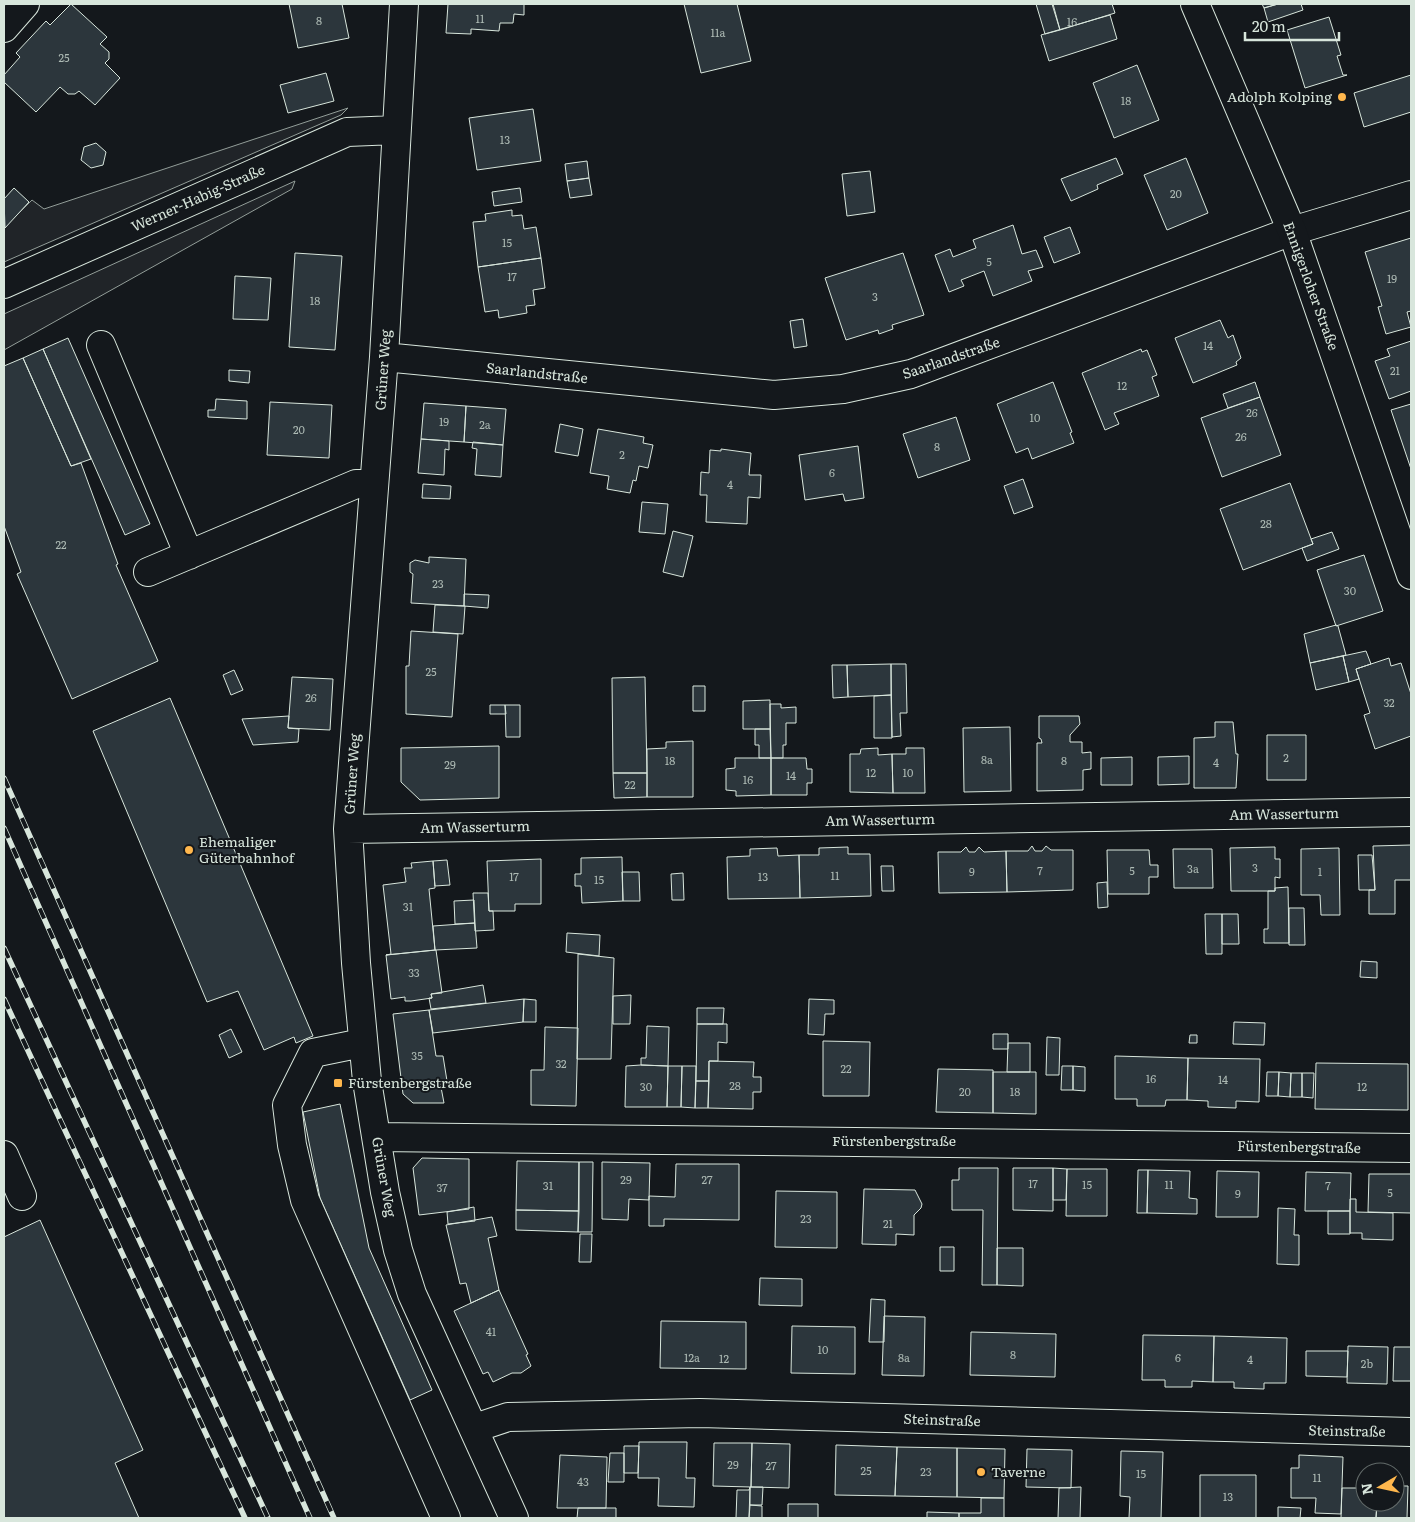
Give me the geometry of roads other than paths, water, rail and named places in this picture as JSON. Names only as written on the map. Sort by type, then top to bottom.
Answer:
[{"type":"street","points":[[4,28],[25,4]]},
{"type":"street","name":"Grüner Weg","points":[[404,4],[384,358],[348,829],[362,1042],[385,1192],[398,1250],[412,1294],[475,1428],[514,1518]]},
{"type":"street","name":"Ennigerloher Straße","points":[[1195,4],[1292,231],[1411,574]]},
{"type":"street","name":"Werner-Habig-Straße","points":[[4,284],[347,132],[396,130]]},
{"type":"street","name":"Saarlandstraße","points":[[384,358],[774,395],[843,389],[911,374],[1292,231],[1411,195]]},
{"type":"street","points":[[101,345],[189,555]]},
{"type":"street","points":[[148,572],[356,484],[374,484]]},
{"type":"street","name":"Am Wasserturm","points":[[348,829],[1411,812]]},
{"type":"street","points":[[362,1042],[313,1053],[288,1105],[292,1145],[305,1200],[446,1518]]},
{"type":"street","name":"Fürstenbergstraße","points":[[377,1137],[1411,1148]]},
{"type":"street","points":[[4,1155],[22,1196]]},
{"type":"street","name":"Steinstraße","points":[[475,1428],[508,1417],[700,1413],[1411,1432]]},
{"type":"railway","points":[[4,778],[334,1518]]},
{"type":"railway","points":[[4,828],[310,1518]]},
{"type":"railway","points":[[4,948],[268,1518]]},
{"type":"railway","points":[[4,999],[245,1518]]},
{"type":"place","name":"Adolph Kolping","points":[[1342,97]]},
{"type":"place","name":"Ehemaliger Güterbahnhof","points":[[189,850]]},
{"type":"place","name":"Fürstenbergstraße","points":[[338,1083]]},
{"type":"place","name":"Taverne","points":[[981,1472]]}]
